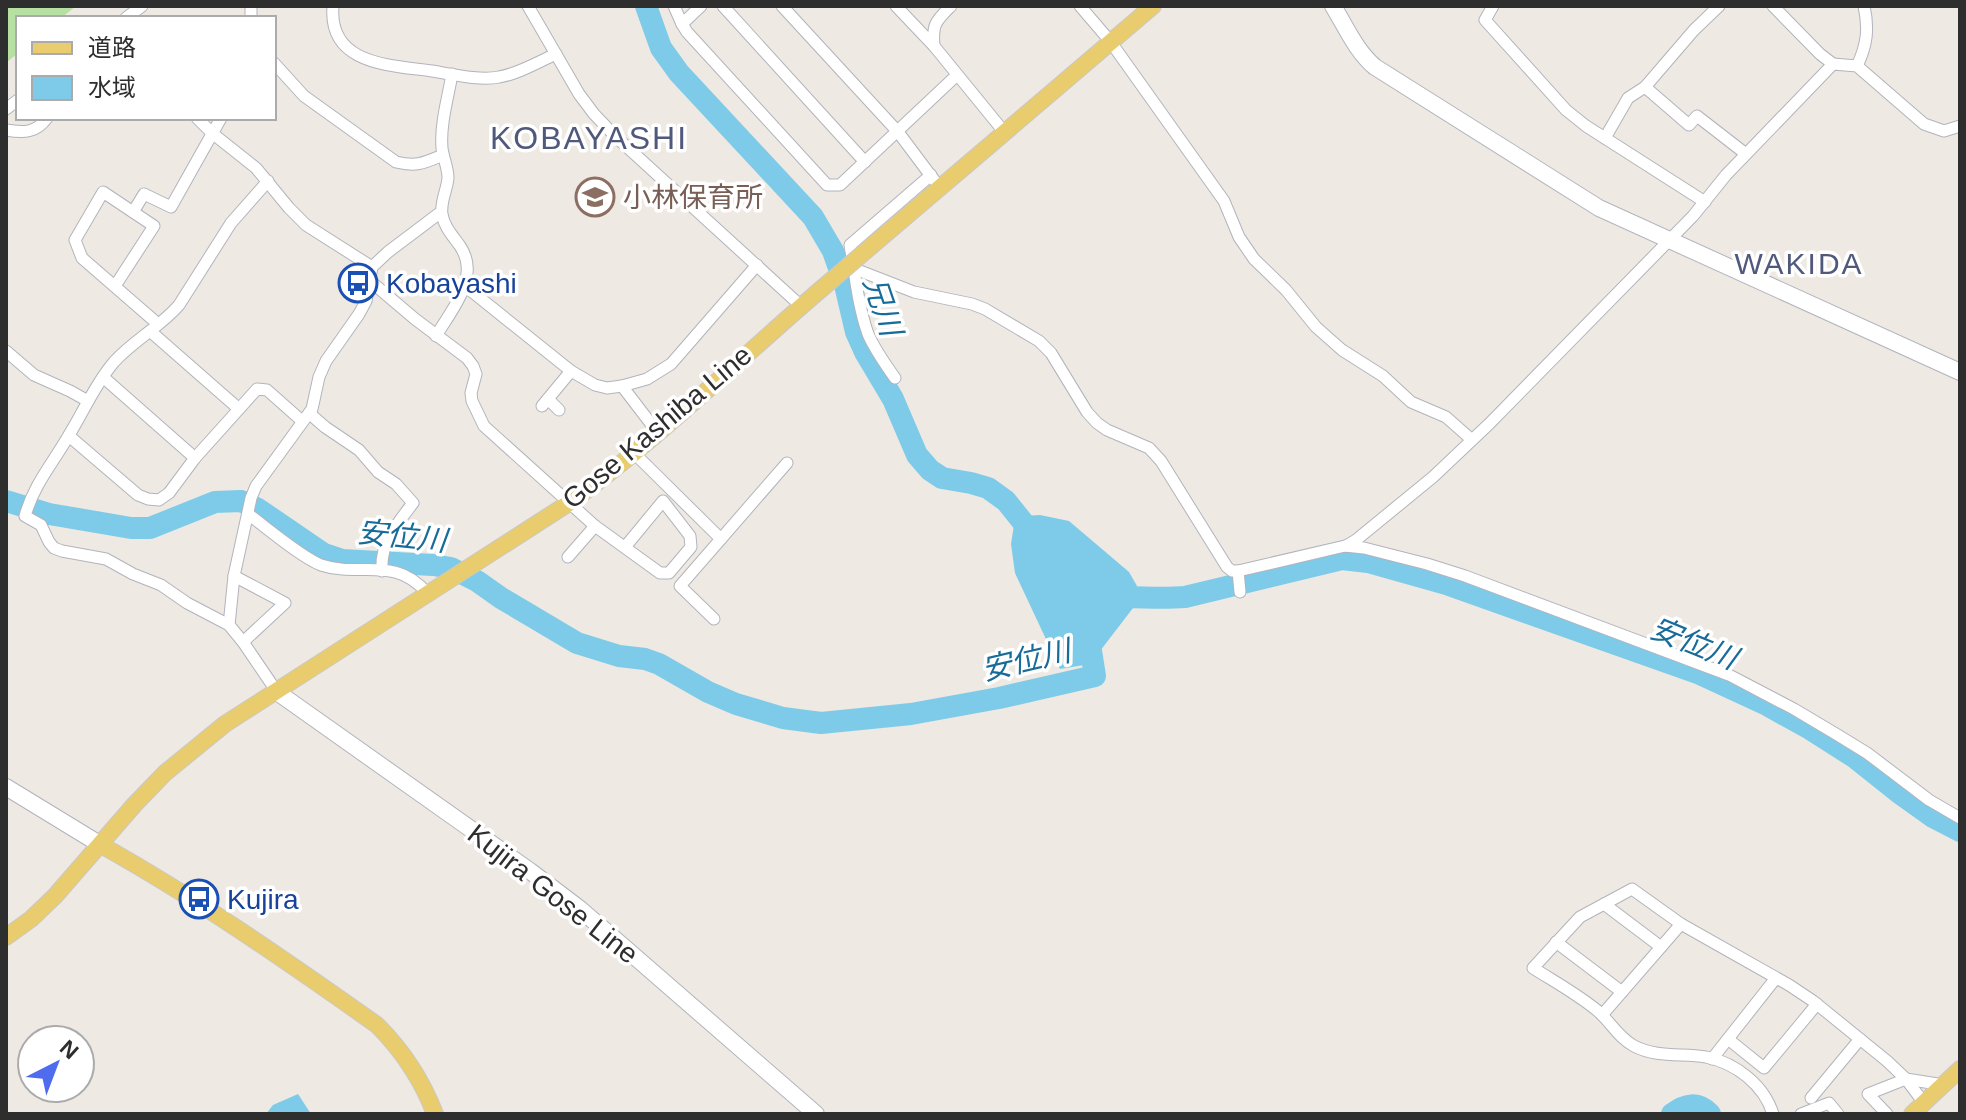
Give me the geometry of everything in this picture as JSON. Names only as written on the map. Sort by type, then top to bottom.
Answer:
[{"type":"main road","name":"Gose Kashiba Line","points":[[6,937],[55,896],[165,773],[225,724],[604,478],[801,306],[858,262],[936,182],[1005,133],[1153,6]]},
{"type":"main road","points":[[1333,6],[1358,49],[1375,67],[1582,199],[1668,241],[1960,372]]},
{"type":"main road","name":"Kujira Gose Line","points":[[277,692],[580,909],[816,1114]]},
{"type":"main road","points":[[6,787],[142,867],[377,1025],[408,1061],[435,1114]]},
{"type":"main road","points":[[1918,1110],[1960,1069]]},
{"type":"street","points":[[333,6],[333,27],[341,42],[367,61],[493,78],[503,77],[556,54]]},
{"type":"street","points":[[528,6],[594,114],[801,306]]},
{"type":"street","points":[[674,6],[687,32],[827,185],[840,185],[957,75]]},
{"type":"street","points":[[682,24],[701,6]]},
{"type":"street","points":[[723,6],[865,162]]},
{"type":"street","points":[[782,6],[898,132],[936,182]]},
{"type":"street","points":[[896,6],[934,46],[1005,133]]},
{"type":"street","points":[[934,46],[932,30],[936,21],[951,6]]},
{"type":"street","points":[[1080,6],[1110,41],[1224,201],[1239,237],[1254,259],[1286,290],[1316,327],[1342,350],[1383,376],[1411,402],[1446,417],[1472,440]]},
{"type":"street","points":[[1493,6],[1485,20],[1566,110],[1705,202]]},
{"type":"street","points":[[1605,138],[1628,98],[1645,87],[1719,6]]},
{"type":"street","points":[[1773,6],[1820,54],[1833,64],[1857,66],[1924,124],[1944,131],[1960,126]]},
{"type":"street","points":[[1857,66],[1868,36],[1864,6]]},
{"type":"street","points":[[858,262],[914,292],[985,309],[1046,346],[1097,423],[1149,448],[1161,461],[1227,567],[1238,571],[1345,546],[1433,477],[1668,241],[1726,175],[1833,64]]},
{"type":"street","points":[[276,66],[314,104],[396,162],[421,165],[443,155]]},
{"type":"street","points":[[436,336],[465,286],[468,272],[461,248],[445,225],[441,212],[448,181],[442,135],[452,74]]},
{"type":"street","points":[[1645,87],[1689,125],[1697,116],[1746,154]]},
{"type":"street","points":[[6,130],[33,131],[45,120]]},
{"type":"street","points":[[199,120],[245,157],[306,225],[372,267]]},
{"type":"street","points":[[133,212],[144,194],[171,207],[220,120]]},
{"type":"street","points":[[268,181],[231,223],[179,305],[130,346],[103,377],[36,487],[25,516],[41,525],[54,548],[106,559],[161,585],[229,625],[277,692]]},
{"type":"street","points":[[115,286],[154,226],[103,192],[75,240],[82,258],[115,286],[239,409]]},
{"type":"street","points":[[229,625],[234,576],[251,498],[264,473],[312,409],[326,361],[366,301],[372,267],[441,212]]},
{"type":"street","points":[[858,262],[868,333],[895,378]]},
{"type":"street","points":[[465,286],[571,371],[595,385],[607,388],[647,379],[671,364],[757,265]]},
{"type":"street","points":[[369,280],[473,366],[476,374],[472,401],[484,426],[595,526],[660,573],[669,573],[691,547],[690,536],[663,501],[625,547]]},
{"type":"street","points":[[6,351],[34,375],[88,401]]},
{"type":"street","points":[[559,410],[545,402],[571,371]]},
{"type":"street","points":[[103,377],[195,458]]},
{"type":"street","points":[[622,386],[658,433]]},
{"type":"street","points":[[69,436],[138,495],[159,500],[169,493],[195,458],[257,389],[267,390],[359,450],[413,503],[393,530],[382,563]]},
{"type":"street","points":[[634,453],[721,539]]},
{"type":"street","points":[[714,619],[680,586],[787,463]]},
{"type":"street","points":[[248,514],[319,564],[335,568],[382,563],[407,575],[427,593]]},
{"type":"street","points":[[568,557],[595,526]]},
{"type":"street","points":[[1345,546],[1364,548],[1465,576],[1729,675],[1773,697],[1867,753],[1929,800],[1960,818]]},
{"type":"street","points":[[1238,571],[1240,592]]},
{"type":"street","points":[[234,576],[285,603],[243,642]]},
{"type":"street","points":[[1773,1114],[1759,1087],[1734,1068],[1712,1059],[1663,1054],[1636,1047],[1582,999],[1533,968],[1580,917],[1632,889],[1681,924],[1817,1004],[1906,1079],[1918,1110]]},
{"type":"street","points":[[1604,904],[1661,947]]},
{"type":"street","points":[[1602,1015],[1681,924]]},
{"type":"street","points":[[1556,942],[1622,992]]},
{"type":"street","points":[[1712,1059],[1776,978]]},
{"type":"street","points":[[1728,1039],[1764,1068],[1817,1004]]},
{"type":"street","points":[[1811,1098],[1860,1039]]},
{"type":"street","points":[[1887,1114],[1868,1094],[1906,1079],[1944,1085]]},
{"type":"street","points":[[1801,1114],[1829,1103],[1838,1114]]},
{"type":"green space","points":[[6,6],[76,6],[64,16],[16,16],[16,55],[6,63]]},
{"type":"water","points":[[1040,515],[1069,521],[1129,572],[1137,586],[1133,608],[1090,664],[1060,669],[1015,573],[1011,544],[1014,525],[1024,516]]},
{"type":"water","points":[[298,1094],[311,1114],[266,1114],[273,1105]]},
{"type":"waterway","name":"兄川","points":[[646,6],[661,48],[679,73],[813,217],[833,251],[856,332],[893,399],[917,455],[942,478],[988,488],[1006,501],[1038,541]]},
{"type":"waterway","name":"安位川","points":[[6,501],[49,514],[131,528],[150,528],[215,502],[241,501],[258,509],[324,554],[342,560],[451,568],[577,643],[659,664],[736,704],[783,718],[821,723],[911,714],[1095,676],[1088,632]]},
{"type":"waterway","name":"安位川","points":[[1107,596],[1185,597],[1342,559],[1368,562],[1446,584],[1700,674],[1810,729],[1854,757],[1933,817],[1960,831]]},
{"type":"waterway","points":[[1672,1114],[1691,1105],[1701,1107],[1710,1114]]},
{"type":"place","name":"小林保育所","points":[[595,197]]},
{"type":"place","name":"Kobayashi","points":[[358,283]]},
{"type":"place","name":"Kujira","points":[[199,899]]},
{"type":"district","name":"KOBAYASHI","points":[[589,138]]},
{"type":"district","name":"WAKIDA","points":[[1799,263]]}]
